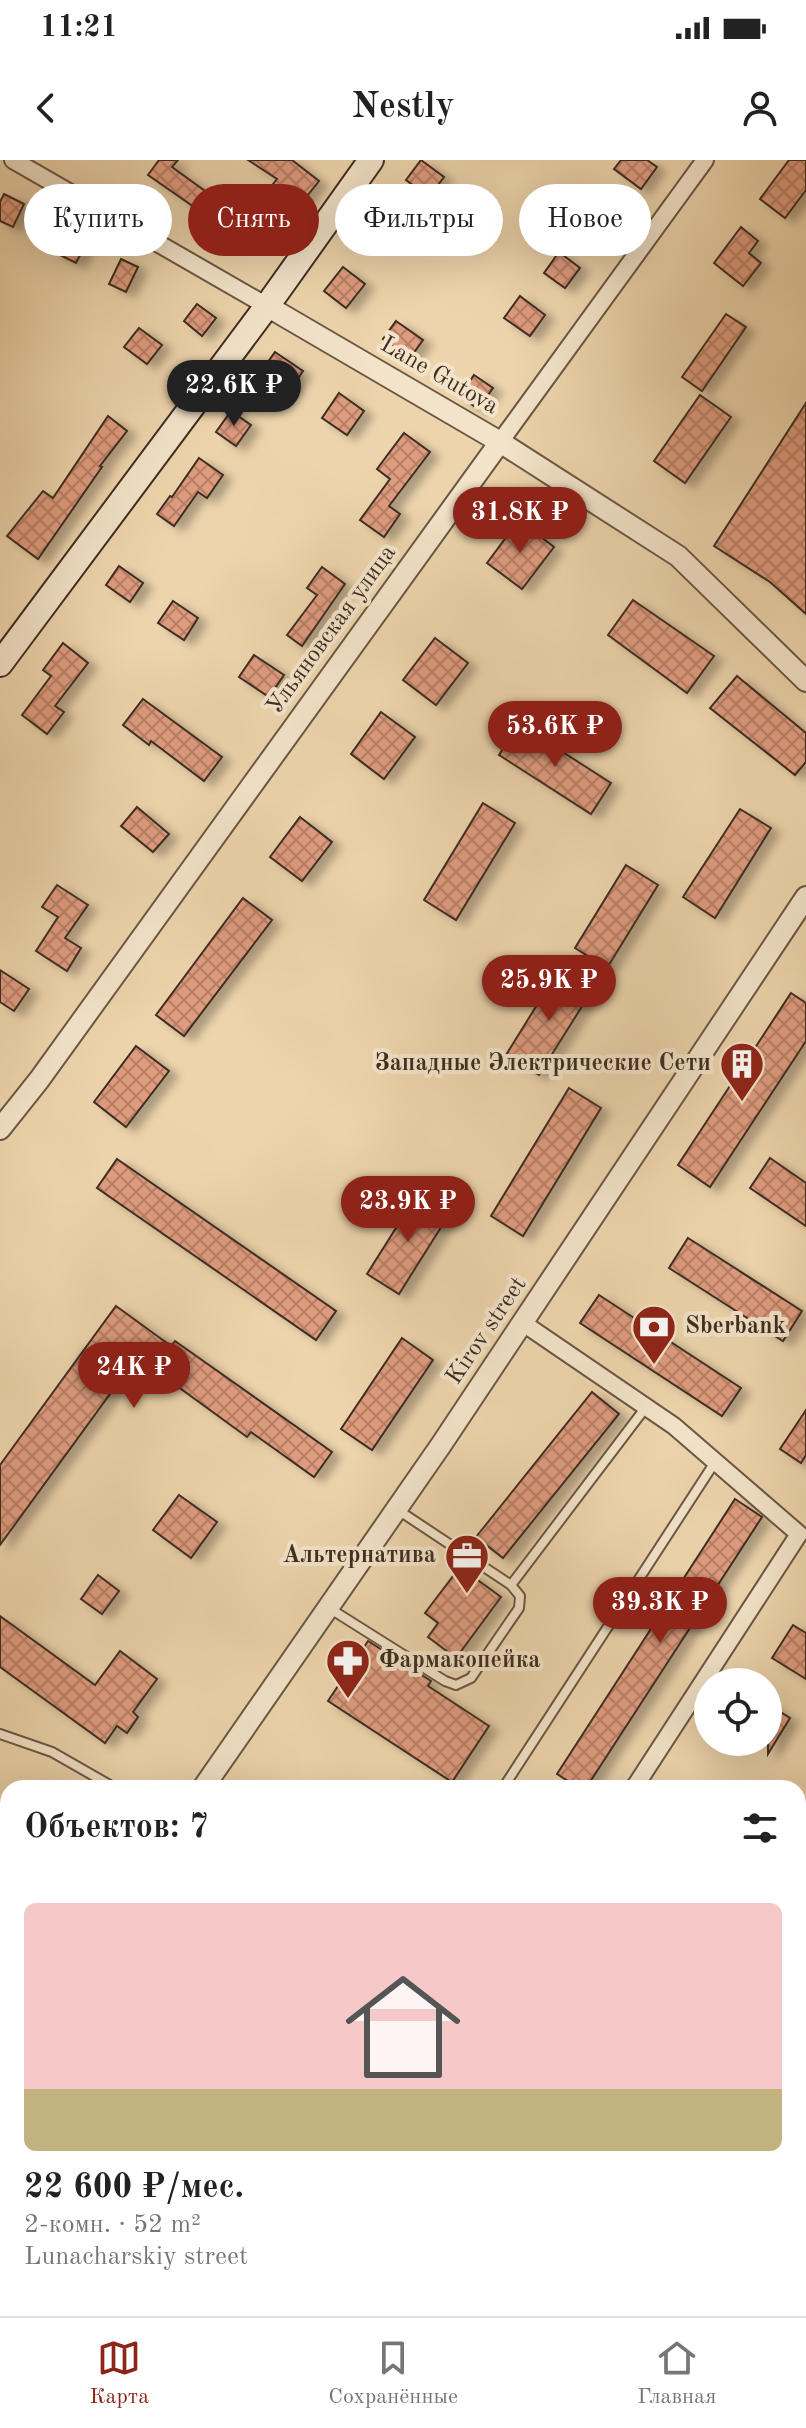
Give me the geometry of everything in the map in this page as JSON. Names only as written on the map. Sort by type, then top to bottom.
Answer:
[{"type":"main road","points":[[4,650],[267,306],[371,160]]},
{"type":"street","points":[[0,170],[5,160]]},
{"type":"street","name":"Lane Gutova","points":[[13,160],[500,442],[678,556],[806,681]]},
{"type":"street","name":"Ульяновская улица","points":[[0,1129],[66,1043],[705,160]]},
{"type":"street","name":"Kirov street","points":[[209,1780],[523,1323],[806,897]]},
{"type":"street","points":[[523,1323],[674,1426],[799,1534],[639,1780]]},
{"type":"lane","points":[[511,1585],[646,1407]]},
{"type":"lane","points":[[508,1780],[715,1462]]},
{"type":"lane","points":[[328,1608],[445,1681],[456,1685],[471,1678],[519,1608],[520,1596],[511,1585],[397,1509]]},
{"type":"lane","points":[[0,1734],[52,1752],[101,1780]]},
{"type":"building","points":[[159,160],[178,160],[172,167],[195,184],[188,184],[188,203],[172,192],[172,184],[161,184],[148,175]]},
{"type":"building","points":[[248,160],[292,160],[319,181],[317,184],[273,184],[277,179]]},
{"type":"building","points":[[421,160],[444,177],[439,184],[411,184],[406,180]]},
{"type":"building","points":[[621,160],[647,160],[657,167],[645,184],[634,184],[614,169]]},
{"type":"building","points":[[789,160],[806,160],[806,190],[785,218],[760,199]]},
{"type":"building","points":[[4,194],[24,204],[13,227],[0,221],[0,202]]},
{"type":"building","points":[[741,227],[758,241],[749,253],[761,263],[743,286],[714,263]]},
{"type":"building","points":[[62,256],[80,256],[76,263]]},
{"type":"building","points":[[556,256],[564,256],[580,268],[565,288],[544,273]]},
{"type":"building","points":[[121,259],[138,267],[126,292],[109,284]]},
{"type":"building","points":[[343,267],[365,284],[346,308],[324,291]]},
{"type":"building","points":[[520,296],[545,315],[530,336],[504,318]]},
{"type":"building","points":[[197,304],[216,318],[202,336],[184,321]]},
{"type":"building","points":[[726,314],[746,327],[702,391],[682,377]]},
{"type":"building","points":[[396,321],[423,340],[410,358],[383,339]]},
{"type":"building","points":[[139,328],[162,345],[147,364],[124,347]]},
{"type":"building","points":[[275,352],[303,371],[290,391],[261,372]]},
{"type":"building","points":[[474,375],[493,388],[478,409],[460,396]]},
{"type":"building","points":[[339,393],[364,411],[347,435],[322,418]]},
{"type":"building","points":[[700,395],[731,417],[685,483],[654,461]]},
{"type":"building","points":[[806,403],[806,614],[770,582],[714,546]]},
{"type":"building","points":[[231,411],[251,425],[236,446],[216,432]]},
{"type":"building","points":[[108,416],[127,431],[38,559],[7,536],[43,491],[53,498]]},
{"type":"building","points":[[404,433],[430,452],[389,506],[400,514],[384,537],[360,520],[390,479],[377,469]]},
{"type":"building","points":[[199,458],[223,475],[207,498],[198,492],[174,526],[157,514]]},
{"type":"building","points":[[519,520],[554,547],[522,589],[487,563]]},
{"type":"building","points":[[119,566],[143,583],[130,602],[106,585]]},
{"type":"building","points":[[322,567],[345,584],[302,646],[287,635],[317,595],[307,588]]},
{"type":"building","points":[[633,600],[714,656],[687,693],[608,635]]},
{"type":"building","points":[[173,601],[198,618],[184,640],[158,623]]},
{"type":"building","points":[[435,638],[468,663],[436,705],[403,680]]},
{"type":"building","points":[[63,643],[88,663],[55,706],[64,712],[47,734],[22,715],[51,676],[43,670]]},
{"type":"building","points":[[254,655],[284,675],[269,697],[239,677]]},
{"type":"building","points":[[737,676],[806,733],[806,762],[795,775],[710,708]]},
{"type":"building","points":[[143,699],[222,757],[204,781],[151,741],[149,745],[123,725]]},
{"type":"building","points":[[381,712],[415,737],[384,779],[351,754]]},
{"type":"building","points":[[519,724],[611,783],[591,814],[499,755]]},
{"type":"building","points":[[483,803],[515,823],[456,920],[424,900]]},
{"type":"building","points":[[137,807],[169,834],[153,852],[121,826]]},
{"type":"building","points":[[740,809],[771,828],[715,918],[683,897]]},
{"type":"building","points":[[300,817],[332,842],[302,881],[270,857]]},
{"type":"building","points":[[626,865],[658,885],[607,968],[575,948]]},
{"type":"building","points":[[57,885],[88,905],[65,938],[81,948],[67,971],[36,951],[58,917],[42,907]]},
{"type":"building","points":[[243,898],[272,920],[184,1036],[156,1015]]},
{"type":"building","points":[[0,970],[29,989],[14,1011],[0,1002]]},
{"type":"building","points":[[558,971],[591,992],[539,1075],[506,1055]]},
{"type":"building","name":"Западные Электрические Сети","points":[[791,993],[806,1003],[806,1041],[710,1187],[678,1165]]},
{"type":"building","points":[[136,1046],[169,1071],[126,1127],[94,1102]]},
{"type":"building","points":[[569,1088],[601,1108],[523,1236],[491,1216]]},
{"type":"building","points":[[770,1158],[806,1183],[806,1226],[750,1188]]},
{"type":"building","points":[[117,1159],[336,1311],[316,1340],[97,1188]]},
{"type":"building","points":[[418,1193],[450,1213],[399,1294],[367,1274]]},
{"type":"building","points":[[688,1238],[802,1311],[783,1341],[669,1268]]},
{"type":"building","points":[[599,1295],[741,1388],[722,1416],[580,1323]]},
{"type":"building","points":[[116,1306],[171,1346],[175,1341],[332,1452],[314,1477],[251,1432],[247,1437],[137,1357],[0,1545],[0,1465]]},
{"type":"building","points":[[402,1338],[433,1360],[372,1450],[341,1429]]},
{"type":"building","points":[[592,1392],[619,1414],[503,1558],[476,1537]]},
{"type":"building","points":[[806,1410],[806,1455],[801,1463],[780,1449]]},
{"type":"building","points":[[179,1495],[217,1522],[191,1558],[153,1530]]},
{"type":"building","points":[[735,1499],[762,1517],[591,1780],[566,1780],[557,1774]]},
{"type":"building","points":[[460,1567],[501,1597],[456,1658],[428,1637],[438,1623],[425,1613]]},
{"type":"building","points":[[98,1575],[119,1591],[102,1614],[81,1599]]},
{"type":"building","points":[[0,1616],[95,1685],[120,1651],[157,1679],[133,1712],[138,1717],[127,1733],[117,1726],[105,1743],[0,1667]]},
{"type":"building","points":[[793,1625],[806,1633],[806,1679],[772,1658]]},
{"type":"building","points":[[368,1641],[431,1681],[428,1686],[489,1726],[453,1780],[449,1780],[328,1701]]},
{"type":"building","points":[[782,1713],[790,1718],[782,1731]]},
{"type":"place","name":"Западные Электрические Сети","points":[[742,1103]]},
{"type":"place","name":"Sberbank","points":[[654,1366]]},
{"type":"place","name":"Альтернатива","points":[[467,1595]]},
{"type":"place","name":"Фармакопейка","points":[[348,1700]]}]
